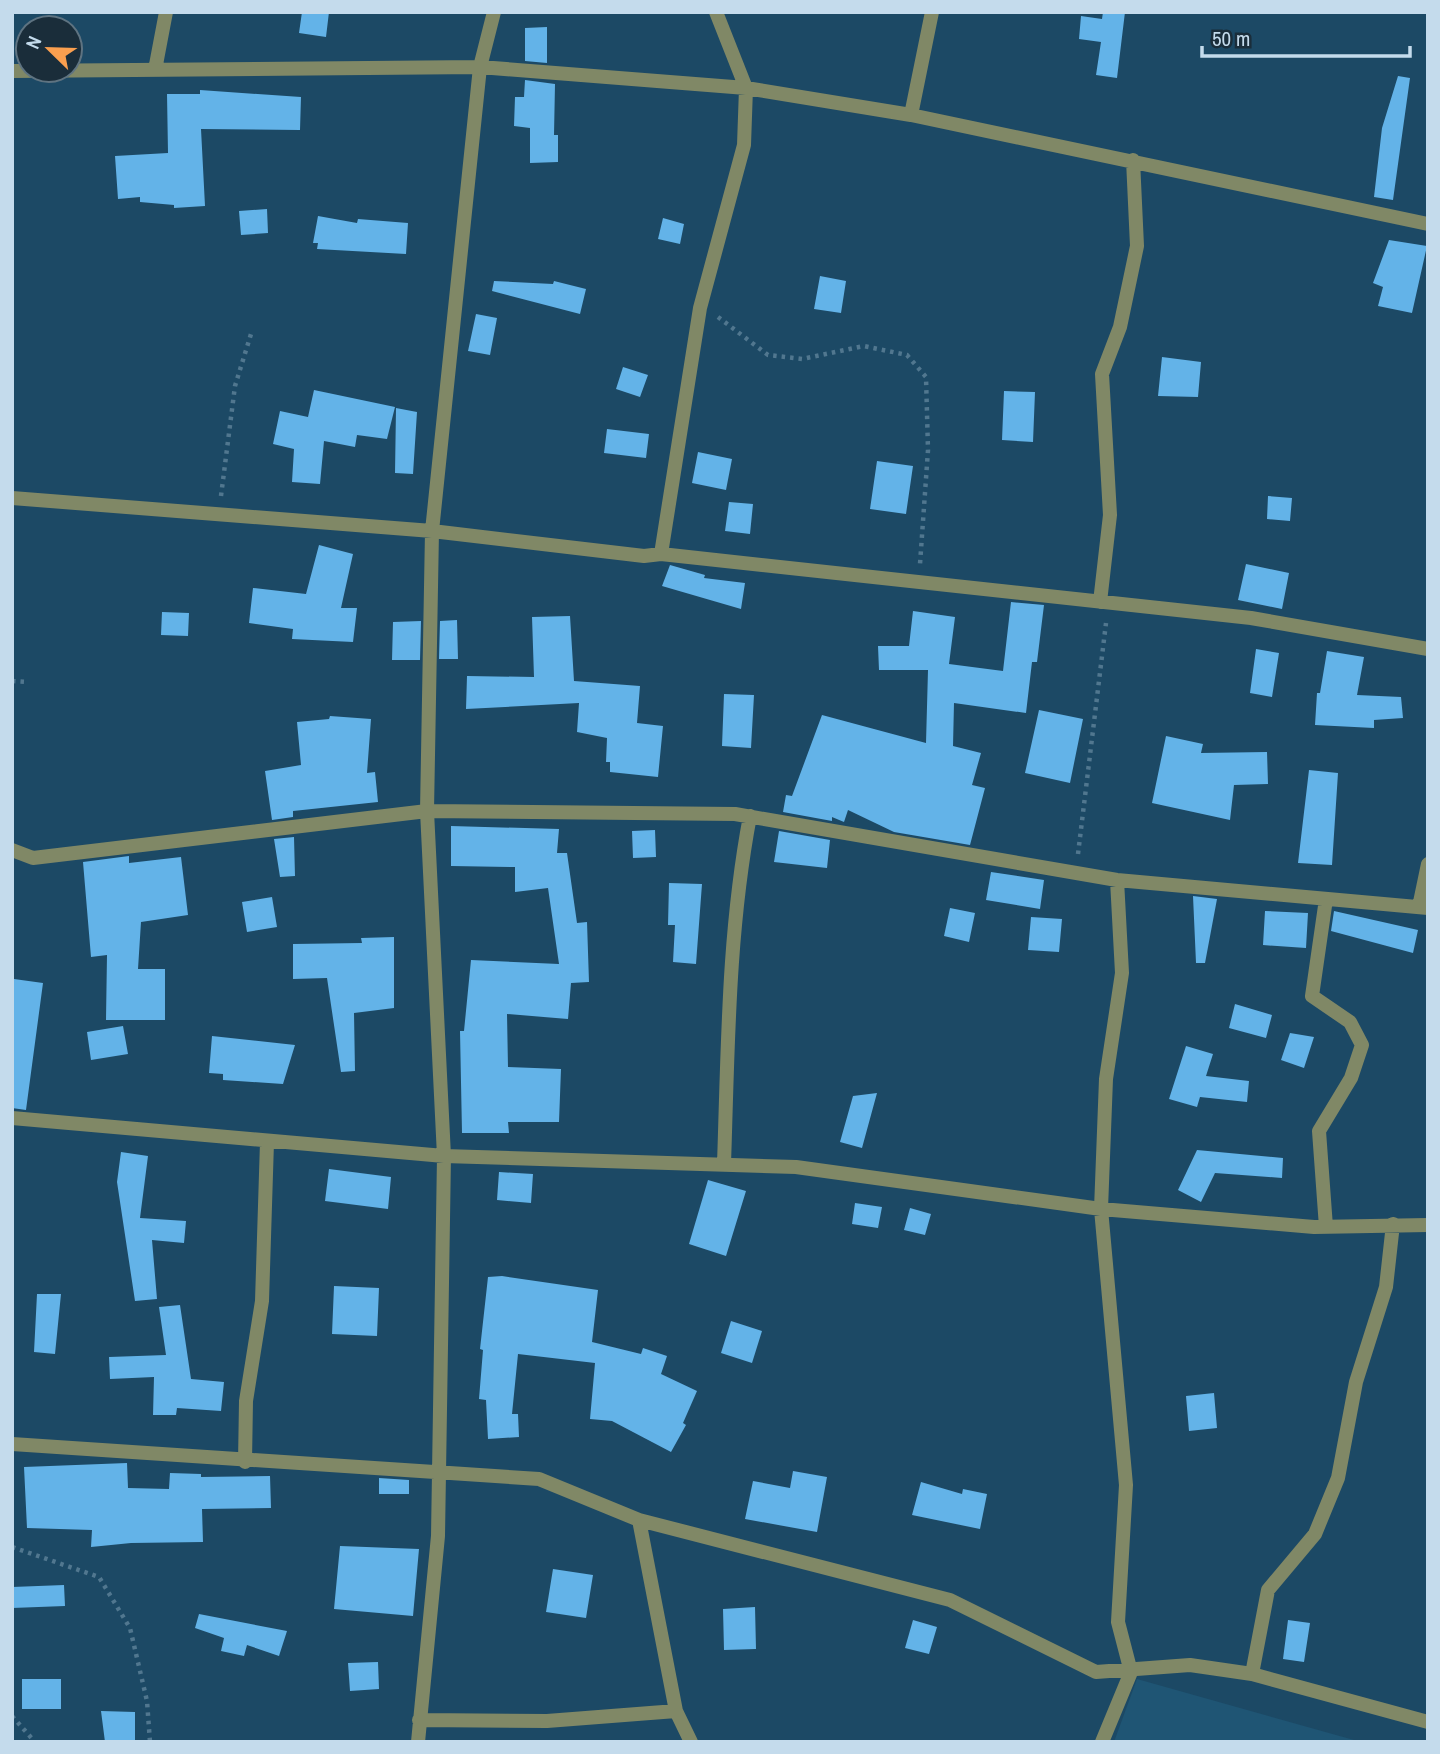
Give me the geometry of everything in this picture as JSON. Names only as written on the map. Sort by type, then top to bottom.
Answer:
[{"type":"street","points":[[155,70],[166,12]]},
{"type":"street","points":[[418,1742],[438,1536],[444,1156],[427,811],[432,531],[480,67],[494,12]]},
{"type":"street","points":[[661,554],[700,308],[744,145],[746,88],[716,12]]},
{"type":"street","points":[[911,115],[932,12]]},
{"type":"street","points":[[12,71],[480,67],[746,88],[911,115],[1428,224]]},
{"type":"street","points":[[1104,603],[1110,515],[1102,374],[1120,327],[1137,246],[1133,160]]},
{"type":"street","points":[[12,498],[432,531],[644,556],[661,554],[1251,618],[1428,649]]},
{"type":"street","points":[[12,849],[33,858],[427,811],[735,814],[1117,880],[1424,907],[1428,864]]},
{"type":"street","points":[[724,1164],[731,953],[738,883],[750,816]]},
{"type":"street","points":[[1102,1742],[1130,1669],[1118,1622],[1126,1485],[1101,1209],[1105,1079],[1122,973],[1117,880]]},
{"type":"street","points":[[1326,899],[1312,996],[1350,1022],[1362,1045],[1351,1078],[1320,1132],[1326,1227]]},
{"type":"street","points":[[12,1118],[444,1156],[796,1167],[1101,1209],[1326,1227],[1428,1225]]},
{"type":"street","points":[[245,1462],[246,1401],[262,1301],[267,1142]]},
{"type":"street","points":[[1252,1674],[1268,1590],[1315,1534],[1338,1478],[1356,1382],[1386,1287],[1393,1224]]},
{"type":"street","points":[[12,1444],[245,1462],[440,1471],[539,1479],[639,1520],[950,1600],[1096,1672],[1190,1665],[1252,1674],[1428,1722]]},
{"type":"street","points":[[639,1520],[676,1711],[691,1742]]},
{"type":"street","points":[[419,1720],[547,1721],[676,1711]]},
{"type":"path","points":[[700,308],[728,322],[768,355],[802,359],[864,346],[907,355],[926,377],[928,450],[918,582]]},
{"type":"path","points":[[218,514],[235,386],[251,334]]},
{"type":"path","points":[[1076,872],[1104,603]]},
{"type":"path","points":[[12,681],[27,682]]},
{"type":"path","points":[[12,1547],[99,1577],[130,1628],[147,1702],[150,1742]]},
{"type":"path","points":[[12,1716],[35,1742]]},
{"type":"shaded area","points":[[1137,1679],[1361,1742],[1114,1742]]},
{"type":"building","points":[[302,12],[329,12],[326,37],[299,33]]},
{"type":"building","points":[[1103,12],[1125,12],[1117,78],[1096,75],[1101,42],[1079,39],[1081,16],[1102,19]]},
{"type":"building","points":[[547,27],[547,63],[525,61],[525,28]]},
{"type":"building","points":[[1398,76],[1410,78],[1393,200],[1374,197],[1382,128]]},
{"type":"building","points":[[525,80],[555,84],[554,135],[558,135],[558,162],[530,163],[530,128],[514,126],[515,97],[524,97]]},
{"type":"building","points":[[200,90],[301,97],[300,130],[201,129],[205,206],[174,208],[174,205],[140,202],[140,197],[118,199],[115,156],[168,153],[167,94],[200,94]]},
{"type":"building","points":[[267,209],[268,233],[241,235],[239,211]]},
{"type":"building","points":[[318,216],[357,223],[358,219],[408,223],[406,254],[317,249],[318,243],[313,243]]},
{"type":"building","points":[[663,218],[684,224],[680,244],[658,239]]},
{"type":"building","points":[[1389,240],[1427,246],[1412,313],[1378,306],[1383,287],[1373,283]]},
{"type":"building","points":[[820,276],[846,281],[841,313],[814,309]]},
{"type":"building","points":[[494,281],[553,284],[554,281],[586,289],[580,314],[492,291]]},
{"type":"building","points":[[476,314],[497,318],[490,355],[468,351]]},
{"type":"building","points":[[1162,357],[1201,362],[1198,397],[1158,396]]},
{"type":"building","points":[[623,367],[648,375],[640,397],[616,389]]},
{"type":"building","points":[[314,390],[395,407],[387,439],[357,435],[355,447],[324,441],[320,484],[292,482],[294,449],[273,444],[280,411],[308,417]]},
{"type":"building","points":[[1004,391],[1035,392],[1033,442],[1002,440]]},
{"type":"building","points":[[396,408],[417,412],[413,474],[395,473]]},
{"type":"building","points":[[607,429],[649,434],[646,458],[604,453]]},
{"type":"building","points":[[698,452],[732,459],[726,490],[692,483]]},
{"type":"building","points":[[877,461],[913,466],[906,514],[870,509]]},
{"type":"building","points":[[1268,496],[1292,498],[1290,521],[1267,519]]},
{"type":"building","points":[[729,502],[753,504],[750,534],[725,531]]},
{"type":"building","points":[[319,545],[353,554],[341,608],[357,608],[353,642],[292,639],[293,629],[249,623],[253,588],[306,594]]},
{"type":"building","points":[[1246,564],[1289,573],[1282,609],[1238,600]]},
{"type":"building","points":[[670,565],[705,575],[704,578],[745,583],[741,609],[662,586]]},
{"type":"building","points":[[1011,602],[1044,605],[1037,662],[1032,662],[1026,713],[954,703],[953,746],[981,753],[972,785],[985,788],[970,845],[894,832],[848,810],[844,822],[832,817],[832,821],[783,812],[786,795],[792,796],[822,715],[926,743],[928,670],[879,670],[878,646],[909,646],[913,611],[955,617],[949,664],[1003,671]]},
{"type":"building","points":[[162,612],[189,613],[188,636],[161,635]]},
{"type":"building","points":[[570,616],[574,681],[640,686],[637,723],[663,726],[658,777],[610,772],[610,762],[606,762],[607,738],[577,732],[579,703],[466,709],[467,676],[534,677],[532,617]]},
{"type":"building","points":[[457,620],[458,659],[439,659],[440,621]]},
{"type":"building","points":[[421,621],[420,660],[392,660],[393,622]]},
{"type":"building","points":[[1256,649],[1279,653],[1272,697],[1250,693]]},
{"type":"building","points":[[1327,651],[1364,657],[1357,695],[1401,697],[1403,718],[1374,720],[1374,728],[1315,725],[1317,693],[1320,693]]},
{"type":"building","points":[[724,694],[754,695],[751,748],[722,746]]},
{"type":"building","points":[[1039,710],[1083,719],[1070,783],[1025,773]]},
{"type":"building","points":[[330,716],[371,719],[367,773],[375,772],[378,802],[293,811],[293,817],[272,820],[265,771],[301,765],[297,722],[329,719]]},
{"type":"building","points":[[1166,736],[1203,744],[1201,753],[1267,752],[1268,784],[1234,785],[1230,820],[1152,803]]},
{"type":"building","points":[[1309,770],[1338,773],[1332,865],[1298,863]]},
{"type":"building","points":[[451,826],[559,829],[557,853],[567,853],[577,923],[587,922],[589,982],[571,983],[568,1019],[507,1014],[508,1067],[561,1069],[559,1122],[508,1122],[509,1133],[462,1133],[460,1031],[464,1031],[471,960],[559,964],[548,888],[515,892],[515,867],[451,866]]},
{"type":"building","points":[[655,830],[656,857],[633,858],[632,831]]},
{"type":"building","points":[[779,831],[830,840],[827,868],[774,862]]},
{"type":"building","points":[[294,837],[295,876],[280,877],[274,839]]},
{"type":"building","points":[[129,856],[129,863],[181,857],[188,915],[141,922],[138,969],[165,969],[165,1020],[106,1020],[107,955],[91,957],[83,862]]},
{"type":"building","points":[[991,872],[1044,880],[1040,909],[986,900]]},
{"type":"building","points":[[669,883],[702,884],[696,964],[673,962],[675,925],[668,925]]},
{"type":"building","points":[[1193,896],[1217,899],[1205,963],[1196,963]]},
{"type":"building","points":[[272,897],[277,927],[247,932],[242,902]]},
{"type":"building","points":[[950,908],[975,913],[969,942],[944,936]]},
{"type":"building","points":[[1265,911],[1308,913],[1306,948],[1263,945]]},
{"type":"building","points":[[1334,911],[1418,930],[1413,953],[1331,931]]},
{"type":"building","points":[[1031,917],[1062,919],[1059,952],[1028,950]]},
{"type":"building","points":[[394,937],[394,1008],[354,1013],[355,1071],[341,1072],[327,978],[293,979],[293,944],[362,943],[361,938]]},
{"type":"building","points":[[14,979],[43,983],[26,1110],[12,1108]]},
{"type":"building","points":[[1235,1004],[1272,1015],[1266,1038],[1229,1028]]},
{"type":"building","points":[[123,1026],[128,1054],[91,1060],[87,1032]]},
{"type":"building","points":[[1290,1033],[1314,1037],[1304,1068],[1281,1060]]},
{"type":"building","points":[[212,1036],[295,1045],[283,1084],[223,1080],[223,1074],[209,1073]]},
{"type":"building","points":[[1186,1046],[1213,1054],[1206,1076],[1249,1081],[1247,1102],[1200,1097],[1197,1107],[1169,1099]]},
{"type":"building","points":[[877,1093],[862,1148],[840,1142],[853,1096]]},
{"type":"building","points":[[1197,1150],[1283,1158],[1282,1178],[1215,1173],[1201,1202],[1178,1190]]},
{"type":"building","points":[[121,1152],[148,1156],[140,1218],[186,1221],[184,1243],[152,1240],[157,1299],[135,1301],[117,1182]]},
{"type":"building","points":[[329,1169],[391,1177],[388,1209],[325,1201]]},
{"type":"building","points":[[499,1172],[533,1174],[531,1203],[497,1200]]},
{"type":"building","points":[[708,1180],[746,1191],[726,1256],[689,1244]]},
{"type":"building","points":[[855,1203],[882,1207],[878,1228],[852,1224]]},
{"type":"building","points":[[910,1208],[931,1214],[925,1235],[904,1230]]},
{"type":"building","points":[[502,1276],[598,1290],[592,1342],[641,1354],[643,1348],[667,1356],[661,1374],[697,1391],[683,1423],[686,1425],[671,1452],[612,1421],[590,1419],[595,1363],[518,1354],[512,1414],[518,1414],[519,1437],[488,1439],[486,1400],[479,1399],[483,1350],[480,1349],[488,1277]]},
{"type":"building","points":[[334,1286],[379,1288],[377,1336],[332,1334]]},
{"type":"building","points":[[37,1294],[61,1294],[55,1354],[34,1352]]},
{"type":"building","points":[[180,1305],[191,1379],[224,1382],[221,1411],[177,1408],[176,1415],[153,1415],[154,1377],[110,1379],[109,1357],[166,1355],[159,1307]]},
{"type":"building","points":[[731,1321],[762,1331],[752,1363],[721,1353]]},
{"type":"building","points":[[1214,1393],[1217,1428],[1189,1431],[1186,1396]]},
{"type":"building","points":[[127,1463],[128,1488],[169,1489],[170,1473],[201,1474],[201,1477],[270,1476],[271,1508],[202,1509],[203,1542],[131,1543],[91,1547],[92,1530],[27,1528],[24,1467]]},
{"type":"building","points":[[793,1471],[827,1477],[817,1532],[745,1519],[753,1481],[790,1488]]},
{"type":"building","points":[[379,1478],[409,1480],[409,1494],[379,1494]]},
{"type":"building","points":[[921,1482],[962,1494],[963,1489],[987,1494],[980,1529],[912,1515]]},
{"type":"building","points":[[340,1546],[419,1549],[413,1616],[334,1609]]},
{"type":"building","points":[[553,1569],[593,1575],[586,1618],[546,1612]]},
{"type":"building","points":[[64,1585],[65,1606],[12,1608],[12,1587]]},
{"type":"building","points":[[755,1607],[756,1649],[724,1650],[723,1609]]},
{"type":"building","points":[[199,1614],[287,1631],[279,1656],[247,1645],[244,1656],[221,1651],[224,1638],[195,1628]]},
{"type":"building","points":[[913,1620],[937,1627],[929,1654],[905,1648]]},
{"type":"building","points":[[1288,1620],[1310,1623],[1304,1662],[1283,1659]]},
{"type":"building","points":[[378,1662],[379,1689],[350,1691],[348,1663]]},
{"type":"building","points":[[22,1679],[61,1679],[61,1709],[22,1709]]},
{"type":"building","points":[[101,1711],[135,1712],[135,1742],[105,1742]]}]
